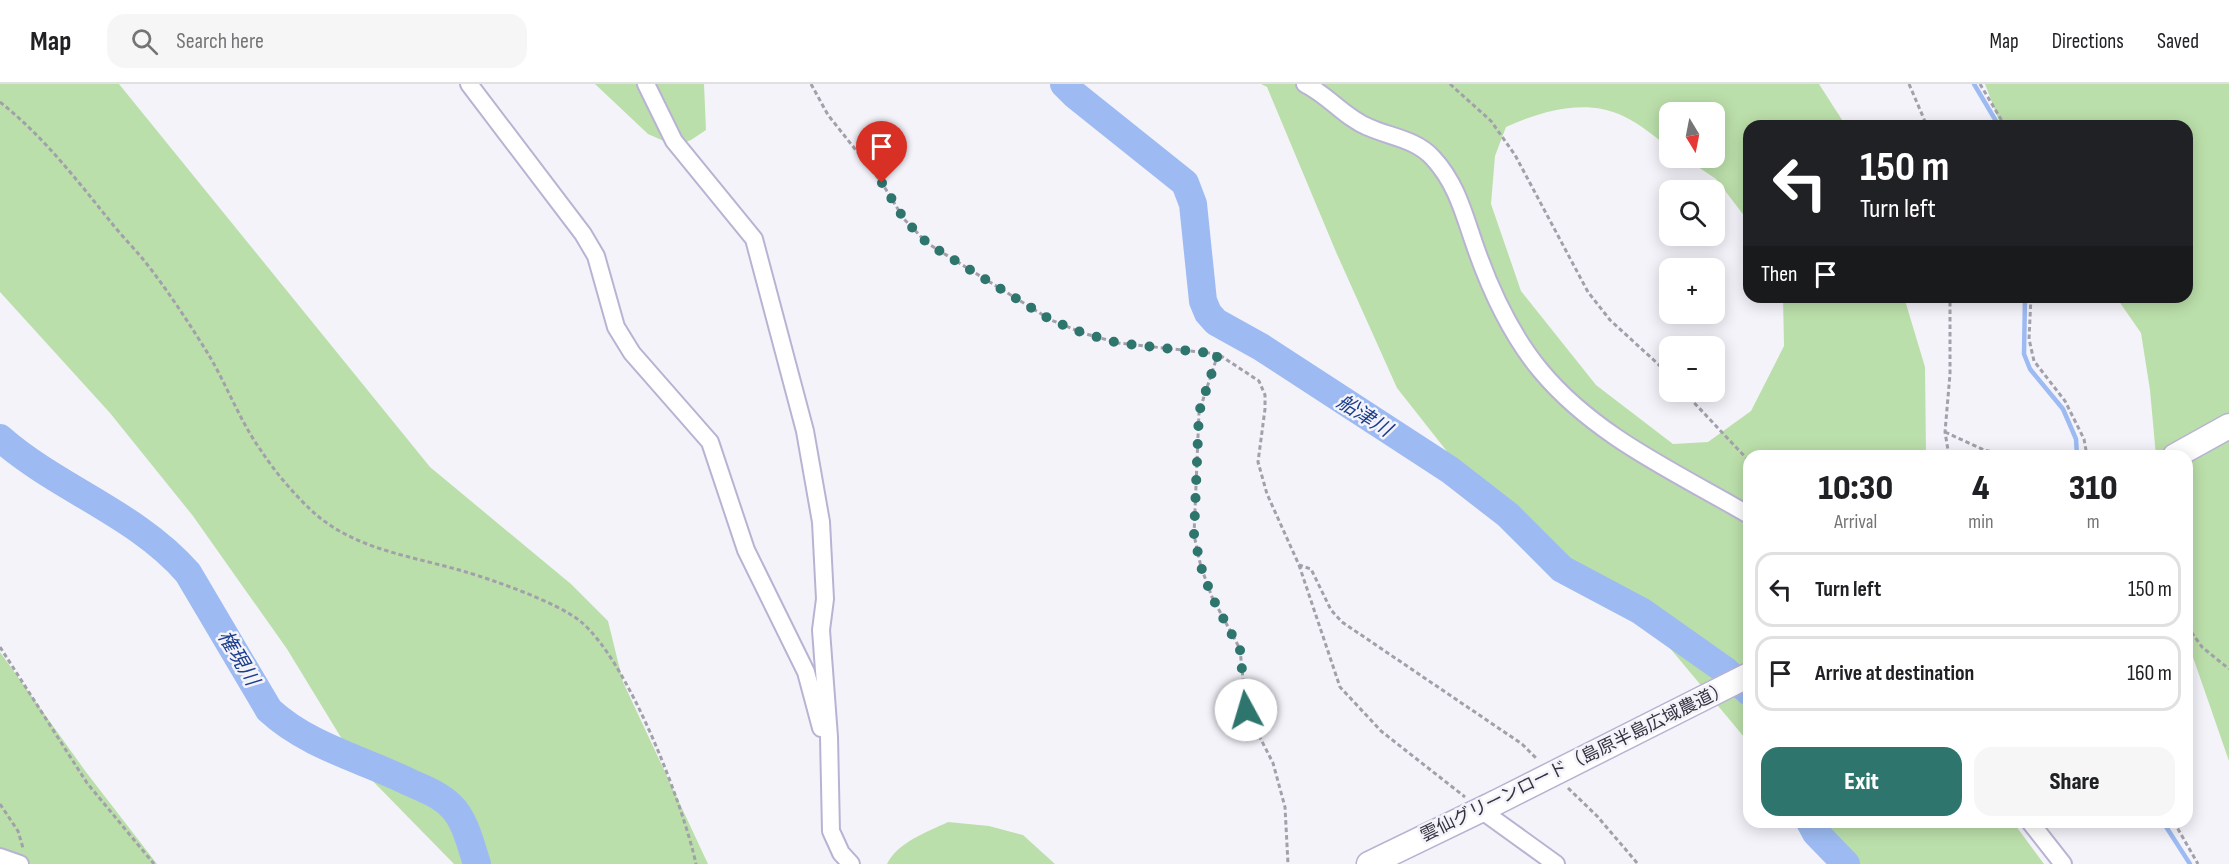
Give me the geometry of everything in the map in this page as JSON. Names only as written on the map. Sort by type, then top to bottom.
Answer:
[{"type":"street","points":[[469,84],[588,242],[596,256],[616,327],[632,353],[710,442],[746,550],[806,672],[821,730],[829,737]]},
{"type":"street","points":[[646,84],[674,141],[753,239],[805,431],[821,522],[825,599],[821,630],[829,737],[831,831],[841,853],[851,864]]},
{"type":"street","points":[[1305,84],[1322,92],[1351,118],[1368,127],[1412,142],[1433,157],[1462,201],[1484,270],[1512,327],[1540,370],[1576,408],[1612,436],[1743,512]]},
{"type":"street","points":[[2186,450],[2229,426]]},
{"type":"street","name":"雲仙グリーンロード（島原半島広域農道）","points":[[1370,864],[1743,678]]},
{"type":"street","points":[[1488,806],[1556,864]]},
{"type":"street","points":[[2035,828],[2063,864]]},
{"type":"street","points":[[0,857],[23,859]]},
{"type":"path","points":[[811,84],[828,115],[882,183],[904,219],[927,243],[1051,320],[1083,333],[1118,343],[1218,354],[1259,381],[1265,394],[1258,462],[1267,494],[1299,566],[1335,674],[1348,698],[1382,730],[1488,806]]},
{"type":"path","points":[[1450,84],[1491,121],[1515,154],[1588,292],[1610,320],[1659,365]]},
{"type":"path","points":[[1909,84],[1924,120]]},
{"type":"path","points":[[1980,84],[2001,120]]},
{"type":"path","points":[[0,102],[27,123],[58,156],[143,259],[209,356],[261,452],[311,511],[341,533],[404,557],[466,572],[553,606],[580,621],[604,647],[650,732],[689,832],[696,864]]},
{"type":"path","points":[[1948,450],[1946,432],[1950,303]]},
{"type":"path","points":[[2031,303],[2029,339],[2034,361],[2065,400],[2076,420],[2085,450]]},
{"type":"path","points":[[1218,354],[1199,412],[1194,535],[1201,567],[1212,597],[1240,650],[1246,710],[1273,763],[1285,807],[1288,864]]},
{"type":"path","points":[[1693,402],[1743,455]]},
{"type":"path","points":[[1946,432],[1984,450]]},
{"type":"path","points":[[1299,566],[1311,569],[1331,609],[1342,622],[1522,744],[1539,760]]},
{"type":"path","points":[[2193,634],[2202,647],[2229,669]]},
{"type":"path","points":[[0,647],[87,783],[154,864]]},
{"type":"path","points":[[1564,784],[1597,816],[1638,864]]},
{"type":"path","points":[[0,804],[18,831],[23,859]]},
{"type":"path","points":[[2177,828],[2198,864]]},
{"type":"green space","points":[[0,84],[119,84],[430,467],[571,584],[608,621],[623,682],[708,864],[454,864],[359,767],[287,649],[193,516],[110,413],[0,292]]},
{"type":"green space","points":[[595,84],[704,84],[706,130],[691,140],[675,146],[648,134]]},
{"type":"green space","points":[[1261,84],[1819,84],[1842,120],[1743,120],[1743,214],[1725,191],[1725,180],[1717,180],[1700,168],[1725,168],[1725,102],[1659,102],[1659,140],[1635,122],[1609,111],[1579,107],[1549,112],[1506,127],[1495,156],[1491,204],[1521,291],[1596,385],[1673,444],[1708,442],[1751,411],[1784,346],[1783,303],[1906,303],[1925,367],[1926,450],[1743,450],[1743,736],[1664,641],[1449,454],[1397,388],[1336,252],[1267,87]]},
{"type":"green space","points":[[1985,84],[2229,84],[2229,761],[2193,657],[2193,450],[2155,450],[2150,390],[2141,333],[2120,303],[2193,303],[2193,120],[1999,120]]},
{"type":"green space","points":[[0,652],[86,772],[157,864],[0,864]]},
{"type":"green space","points":[[948,822],[989,826],[1023,835],[1055,864],[887,864],[892,856],[906,844]]},
{"type":"green space","points":[[1819,828],[2017,828],[2044,864],[1850,864]]},
{"type":"waterway","name":"船津川","points":[[1064,84],[1185,183],[1193,204],[1203,301],[1208,313],[1216,322],[1261,347],[1450,470],[1508,515],[1562,569],[1641,611],[1726,671],[1743,687]]},
{"type":"waterway","points":[[1974,84],[1995,120]]},
{"type":"waterway","points":[[2025,303],[2024,354],[2030,369],[2063,409],[2076,439],[2077,450]]},
{"type":"waterway","name":"権現川","points":[[0,438],[23,456],[121,518],[168,552],[188,573],[269,710],[301,734],[393,774],[442,799],[456,811],[460,818],[477,864]]},
{"type":"waterway","name":"船津川","points":[[1813,828],[1846,864]]},
{"type":"waterway","points":[[2167,828],[2190,864]]},
{"type":"route","points":[[882,183],[904,219],[927,243],[1051,320],[1083,333],[1118,343],[1218,354],[1199,412],[1200,449],[1194,535],[1201,567],[1212,597],[1240,650],[1246,710]]}]
